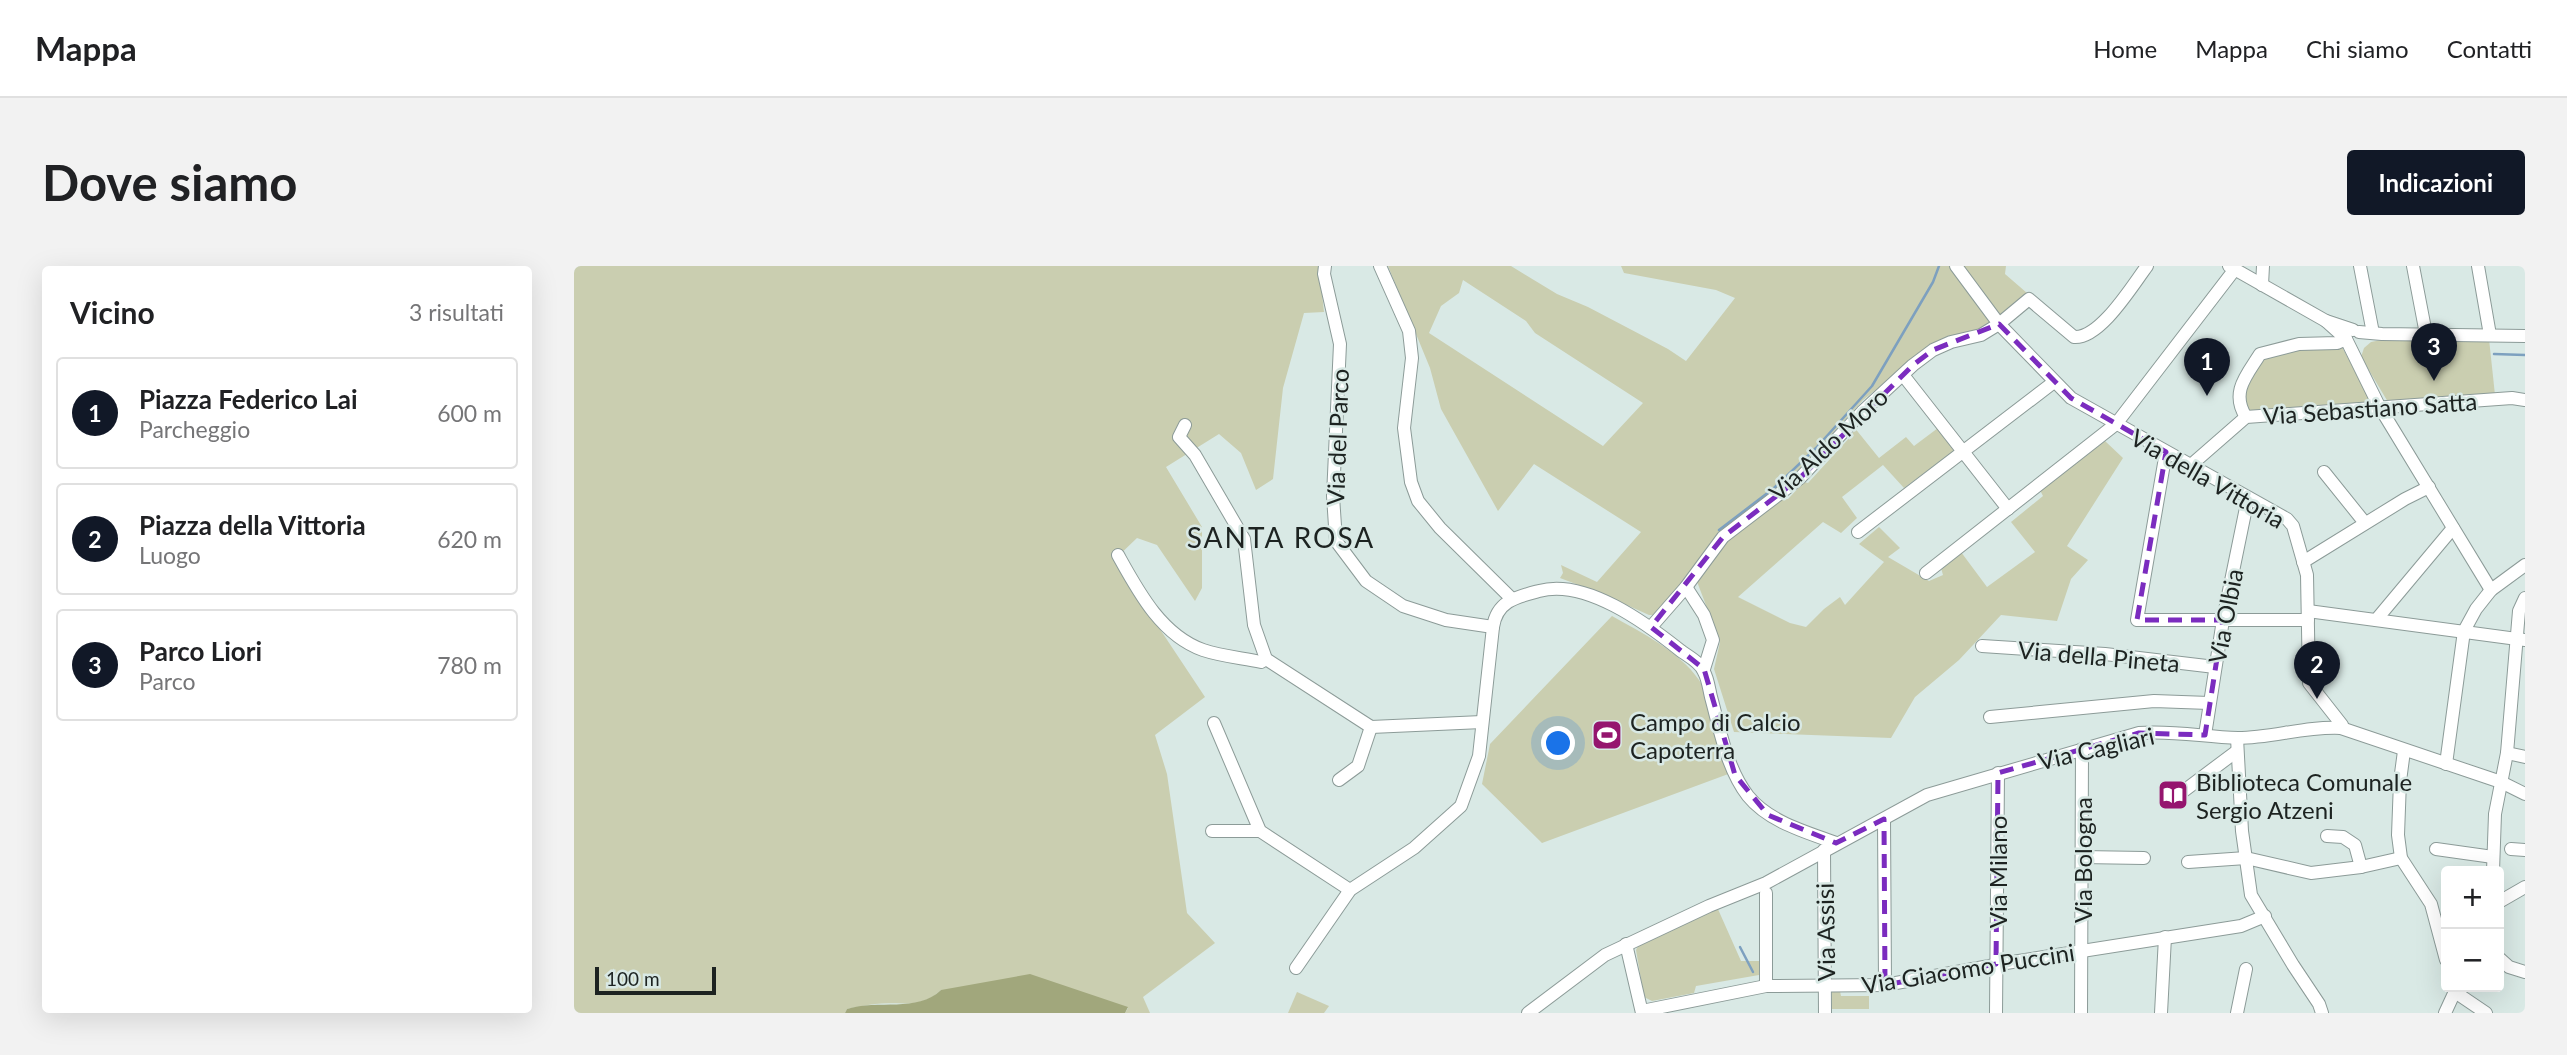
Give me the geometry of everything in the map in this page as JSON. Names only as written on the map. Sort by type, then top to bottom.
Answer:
[{"type":"street","points":[[1380,266],[1409,331],[1412,358],[1404,428],[1411,482],[1418,501],[1440,528],[1512,599]]},
{"type":"street","name":"Via della Vittoria","points":[[1956,266],[1999,324],[2054,382],[2083,406],[2287,519],[2293,526],[2307,575],[2309,682],[2342,724],[2341,728]]},
{"type":"street","name":"Via Aldo Moro","points":[[1651,627],[1686,587],[1723,537],[1800,478],[1862,412],[1933,349],[1981,335],[2029,299],[2074,337],[2086,335],[2107,319],[2147,266]]},
{"type":"street","points":[[2262,285],[2263,266]]},
{"type":"street","points":[[2360,266],[2378,334]]},
{"type":"street","points":[[2413,266],[2426,334]]},
{"type":"street","points":[[2478,266],[2490,335]]},
{"type":"street","points":[[1926,573],[2116,424],[2232,268],[2353,338],[2357,360],[2379,406],[2491,590]]},
{"type":"street","name":"Via del Parco","points":[[1324,270],[1340,344],[1333,496],[1336,541],[1366,581],[1403,606],[1446,620],[1493,627]]},
{"type":"street","points":[[2246,417],[2242,410],[2241,381],[2260,354],[2299,344],[2337,343],[2378,334],[2525,336]]},
{"type":"street","points":[[1903,375],[2008,509]]},
{"type":"street","points":[[1858,532],[2054,382]]},
{"type":"street","name":"Via Sebastiano Satta","points":[[2191,465],[2246,417],[2379,406],[2512,398],[2525,400]]},
{"type":"street","points":[[1185,425],[1179,437],[1195,455],[1244,539],[1254,625],[1266,659],[1371,727],[1482,722]]},
{"type":"street","points":[[2165,452],[2137,620],[2308,616],[2376,620],[2521,640]]},
{"type":"street","points":[[2324,472],[2365,523]]},
{"type":"street","points":[[2303,562],[2429,487]]},
{"type":"street","name":"Via Olbia","points":[[2204,735],[2223,620],[2248,498]]},
{"type":"street","points":[[2376,620],[2453,528]]},
{"type":"street","points":[[1118,555],[1143,601],[1175,633],[1202,649],[1261,662],[1266,659]]},
{"type":"street","points":[[2445,764],[2464,631],[2491,590],[2525,565]]},
{"type":"street","points":[[1296,968],[1350,890],[1415,848],[1461,806],[1479,756],[1493,627],[1497,612],[1512,599],[1554,587],[1605,602],[1651,627],[1704,669]]},
{"type":"street","points":[[1686,587],[1704,615],[1713,640],[1704,669],[1735,775],[1749,797],[1768,815],[1836,843]]},
{"type":"street","points":[[2493,866],[2495,814],[2507,753],[2521,640],[2519,611],[2525,598]]},
{"type":"street","name":"Via della Pineta","points":[[1983,646],[2105,654],[2215,667]]},
{"type":"street","points":[[1990,717],[2154,701],[2209,703]]},
{"type":"street","points":[[1213,723],[1260,831],[1350,890]]},
{"type":"street","points":[[1339,780],[1358,766],[1371,727]]},
{"type":"street","name":"Via Cagliari","points":[[1528,1013],[1605,955],[1709,906],[1766,888],[1836,843],[1927,795],[2139,733],[2160,731],[2237,738],[2341,728],[2501,782],[2525,794]]},
{"type":"street","points":[[2237,738],[2242,831],[2252,895],[2322,1013]]},
{"type":"street","name":"Via Bologna","points":[[2081,1013],[2082,749]]},
{"type":"street","points":[[2181,793],[2237,751]]},
{"type":"street","points":[[2404,751],[2398,835],[2401,858],[2431,904],[2441,941]]},
{"type":"street","points":[[2507,753],[2525,757]]},
{"type":"street","name":"Via Milano","points":[[1996,1013],[1998,773]]},
{"type":"street","points":[[1884,819],[1885,985]]},
{"type":"street","points":[[1212,831],[1260,831]]},
{"type":"street","points":[[2328,836],[2343,837],[2355,845],[2361,867]]},
{"type":"street","points":[[2436,849],[2493,857]]},
{"type":"street","points":[[2511,849],[2525,850]]},
{"type":"street","name":"Via Assisi","points":[[1824,850],[1825,1013]]},
{"type":"street","points":[[2082,857],[2144,858]]},
{"type":"street","points":[[2188,862],[2246,858],[2311,873],[2361,867],[2401,858]]},
{"type":"street","points":[[2504,899],[2525,887]]},
{"type":"street","points":[[1766,888],[1766,986]]},
{"type":"street","points":[[2251,922],[2255,899]]},
{"type":"street","name":"Via Giacomo Puccini","points":[[1642,1012],[1766,986],[1885,985],[1996,964],[2241,926],[2265,916]]},
{"type":"street","points":[[2161,1013],[2165,937]]},
{"type":"street","points":[[1626,944],[1642,1012]]},
{"type":"street","points":[[2504,962],[2525,972]]},
{"type":"street","points":[[2237,1013],[2246,969]]},
{"type":"street","points":[[2445,1013],[2453,992]]},
{"type":"street","points":[[2460,992],[2486,1013]]},
{"type":"highlighted area","points":[[1999,324],[2071,398],[2166,452],[2137,620],[2223,620],[2205,735],[2139,733],[1998,773],[1996,964],[1885,985],[1884,819],[1836,843],[1768,815],[1735,775],[1704,669],[1651,627],[1723,537],[1800,478],[1913,365],[1933,350]]},
{"type":"green space","points":[[574,266],[1319,266],[1324,312],[1304,313],[1283,388],[1273,479],[1256,490],[1241,453],[1219,434],[1166,467],[1202,527],[1202,588],[1195,601],[1157,545],[1137,538],[1114,560],[1205,697],[1155,735],[1167,774],[1187,913],[1215,943],[1143,997],[1150,1013],[1125,1013],[1128,1008],[941,990],[918,1002],[868,1005],[847,1009],[845,1013],[574,1013]]},
{"type":"green space","points":[[1388,266],[1511,266],[1557,294],[1588,307],[1686,361],[1735,298],[1716,290],[1624,273],[1621,266],[2006,266],[2005,274],[2027,293],[1984,330],[1936,342],[1863,400],[1794,475],[1765,498],[1665,607],[1654,615],[1560,578],[1563,573],[1561,565],[1597,582],[1641,532],[1534,464],[1498,511],[1441,409],[1430,368]],"holes":[[[1463,280],[1526,321],[1535,333],[1643,403],[1603,446],[1429,333],[1441,306],[1459,293]]]},
{"type":"green space","points":[[2489,339],[2495,395],[2388,402],[2361,357],[2364,348],[2371,342],[2381,340]]},
{"type":"green space","points":[[2305,346],[2342,347],[2373,404],[2247,411],[2245,385],[2262,358]]},
{"type":"green space","points":[[1854,427],[1879,458],[1906,437],[1914,446],[1938,428],[1954,451],[1904,488],[1883,465],[1842,497],[1857,518],[1841,533],[1823,522],[1738,597],[1790,623],[1806,627],[1840,597],[1845,605],[1884,562],[1859,544],[1879,527],[1900,548],[1888,557],[1929,581],[1943,575],[1941,568],[1961,552],[1987,587],[2035,552],[2011,522],[2043,496],[2040,490],[2105,441],[2123,458],[2067,546],[2088,560],[2071,579],[2057,621],[2001,615],[1959,660],[1915,697],[1891,738],[1734,732],[1714,669],[1720,642],[1696,579],[1728,538],[1782,498],[1788,499],[1804,482],[1808,483],[1852,435]]},
{"type":"green space","name":"Campo di Calcio Capoterra","points":[[1612,616],[1671,651],[1699,680],[1714,713],[1731,773],[1542,843],[1482,784],[1490,744]]},
{"type":"green space","points":[[1717,907],[1741,961],[1759,961],[1759,975],[1696,986],[1694,993],[1652,1001],[1644,997],[1636,950],[1638,946]]},
{"type":"green space","points":[[1030,974],[1128,1007],[1125,1013],[845,1013],[847,1009],[859,1006],[921,1001],[941,990]]},
{"type":"green space","points":[[1832,990],[1840,991],[1841,996],[1869,996],[1869,1009],[1832,1009]]},
{"type":"green space","points":[[1297,992],[1329,1006],[1324,1013],[1288,1013]]},
{"type":"waterway","points":[[1719,530],[1774,488],[1816,448],[1872,386],[1933,282],[1939,266]]},
{"type":"waterway","points":[[2494,354],[2525,355]]},
{"type":"waterway","points":[[1740,947],[1753,972]]},
{"type":"place","name":"Parco Liori","points":[[2434,381]]},
{"type":"place","name":"Piazza Federico Lai","points":[[2207,396]]},
{"type":"place","name":"Piazza della Vittoria","points":[[2317,699]]},
{"type":"place","name":"Campo di Calcio Capoterra","points":[[1607,735]]},
{"type":"place","name":"Biblioteca Comunale Sergio Atzeni","points":[[2173,795]]},
{"type":"district","name":"SANTA ROSA","points":[[1281,537]]}]
